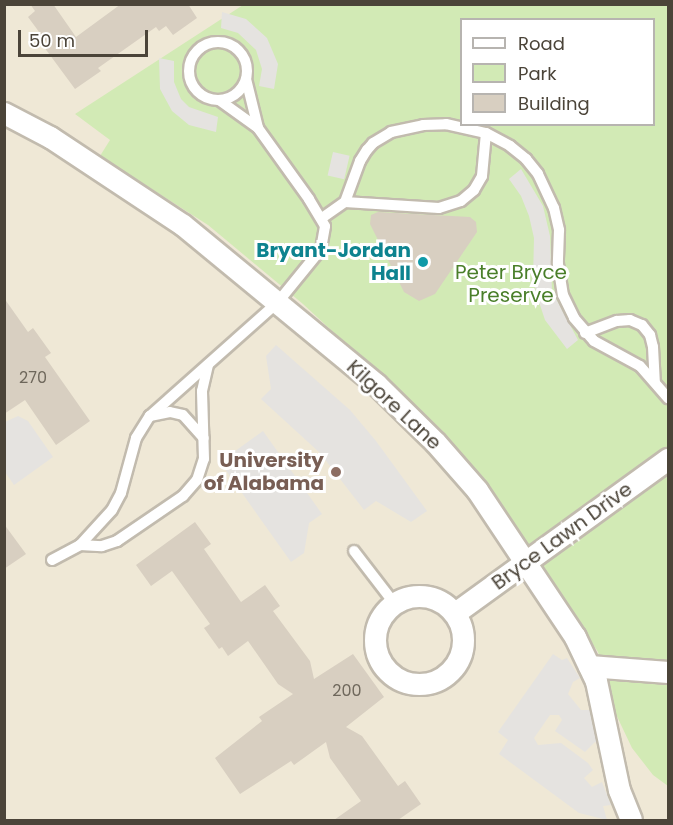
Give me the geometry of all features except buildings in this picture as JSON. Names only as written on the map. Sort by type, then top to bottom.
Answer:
[{"type":"street","name":"Kilgore Lane","points":[[4,112],[50,137],[183,225],[388,395],[435,442],[477,490],[575,637],[596,681],[619,790],[631,820]]},
{"type":"street","name":"Bryce Lawn Drive","points":[[455,613],[669,459]]},
{"type":"street","points":[[420,595],[433,598],[455,613],[462,627],[464,642],[461,657],[453,670],[441,680],[412,685],[398,680],[386,670],[378,657],[374,642],[376,627],[383,613],[394,603],[420,595]]},
{"type":"street","points":[[589,666],[669,672]]},
{"type":"lane","points":[[52,560],[80,545],[112,510],[121,493],[136,438],[150,416],[278,302],[321,249],[326,233],[322,218],[258,128],[219,100],[202,95],[191,81],[191,63],[201,48],[218,42],[235,47],[245,62],[246,79],[258,128]]},
{"type":"lane","points":[[219,100],[236,94],[246,79]]},
{"type":"lane","points":[[322,218],[345,202],[372,143],[391,132],[423,125],[446,124],[486,133],[510,146],[526,159],[542,183],[554,208],[559,230],[558,264],[563,296],[574,318],[585,333],[606,349],[640,366],[669,398]]},
{"type":"lane","points":[[345,202],[439,208],[461,201],[474,190],[482,176],[486,133]]},
{"type":"lane","points":[[585,333],[617,321],[630,320],[642,325],[650,335],[653,347],[655,382]]},
{"type":"lane","points":[[80,545],[102,546],[117,541],[183,496],[197,480],[204,459],[202,391],[208,364]]},
{"type":"lane","points":[[150,416],[170,412],[183,415],[193,423],[204,438]]},
{"type":"lane","points":[[354,551],[394,603]]},
{"type":"shaded area","name":"University of Alabama","points":[[5,5],[668,5],[668,820],[5,820]]},
{"type":"shaded area","points":[[222,12],[246,19],[267,38],[278,64],[274,89],[259,86],[262,69],[256,50],[238,33],[221,28]]},
{"type":"shaded area","points":[[159,58],[174,61],[174,82],[181,99],[189,107],[218,117],[216,132],[189,125],[172,111],[160,89]]},
{"type":"shaded area","points":[[333,152],[350,156],[344,179],[328,175]]},
{"type":"shaded area","points":[[521,169],[543,206],[550,236],[552,291],[578,340],[567,349],[545,320],[538,299],[533,279],[534,238],[529,216],[521,196],[509,179]]},
{"type":"shaded area","points":[[276,345],[350,410],[376,441],[427,511],[411,522],[376,501],[364,510],[320,453],[261,399],[271,389],[266,356]]},
{"type":"shaded area","points":[[18,416],[28,421],[53,457],[14,485],[5,472],[5,422]]},
{"type":"shaded area","points":[[263,431],[322,514],[309,523],[304,553],[291,562],[220,462]]},
{"type":"shaded area","points":[[553,654],[562,660],[567,658],[580,678],[573,682],[568,694],[581,710],[590,710],[599,744],[595,742],[585,752],[555,731],[562,720],[559,715],[550,715],[534,738],[538,745],[561,743],[588,763],[593,770],[584,778],[592,787],[602,782],[611,805],[603,806],[607,820],[579,813],[499,754],[508,740],[498,732]]},
{"type":"green space","name":"Peter Bryce Preserve","points":[[243,5],[668,5],[668,786],[653,775],[632,748],[613,708],[598,652],[489,486],[445,436],[303,304],[208,225],[100,156],[110,140],[75,114]]},
{"type":"place","name":"Bryant-Jordan Hall","points":[[423,262]]},
{"type":"place","name":"University of Alabama","points":[[336,472]]}]
